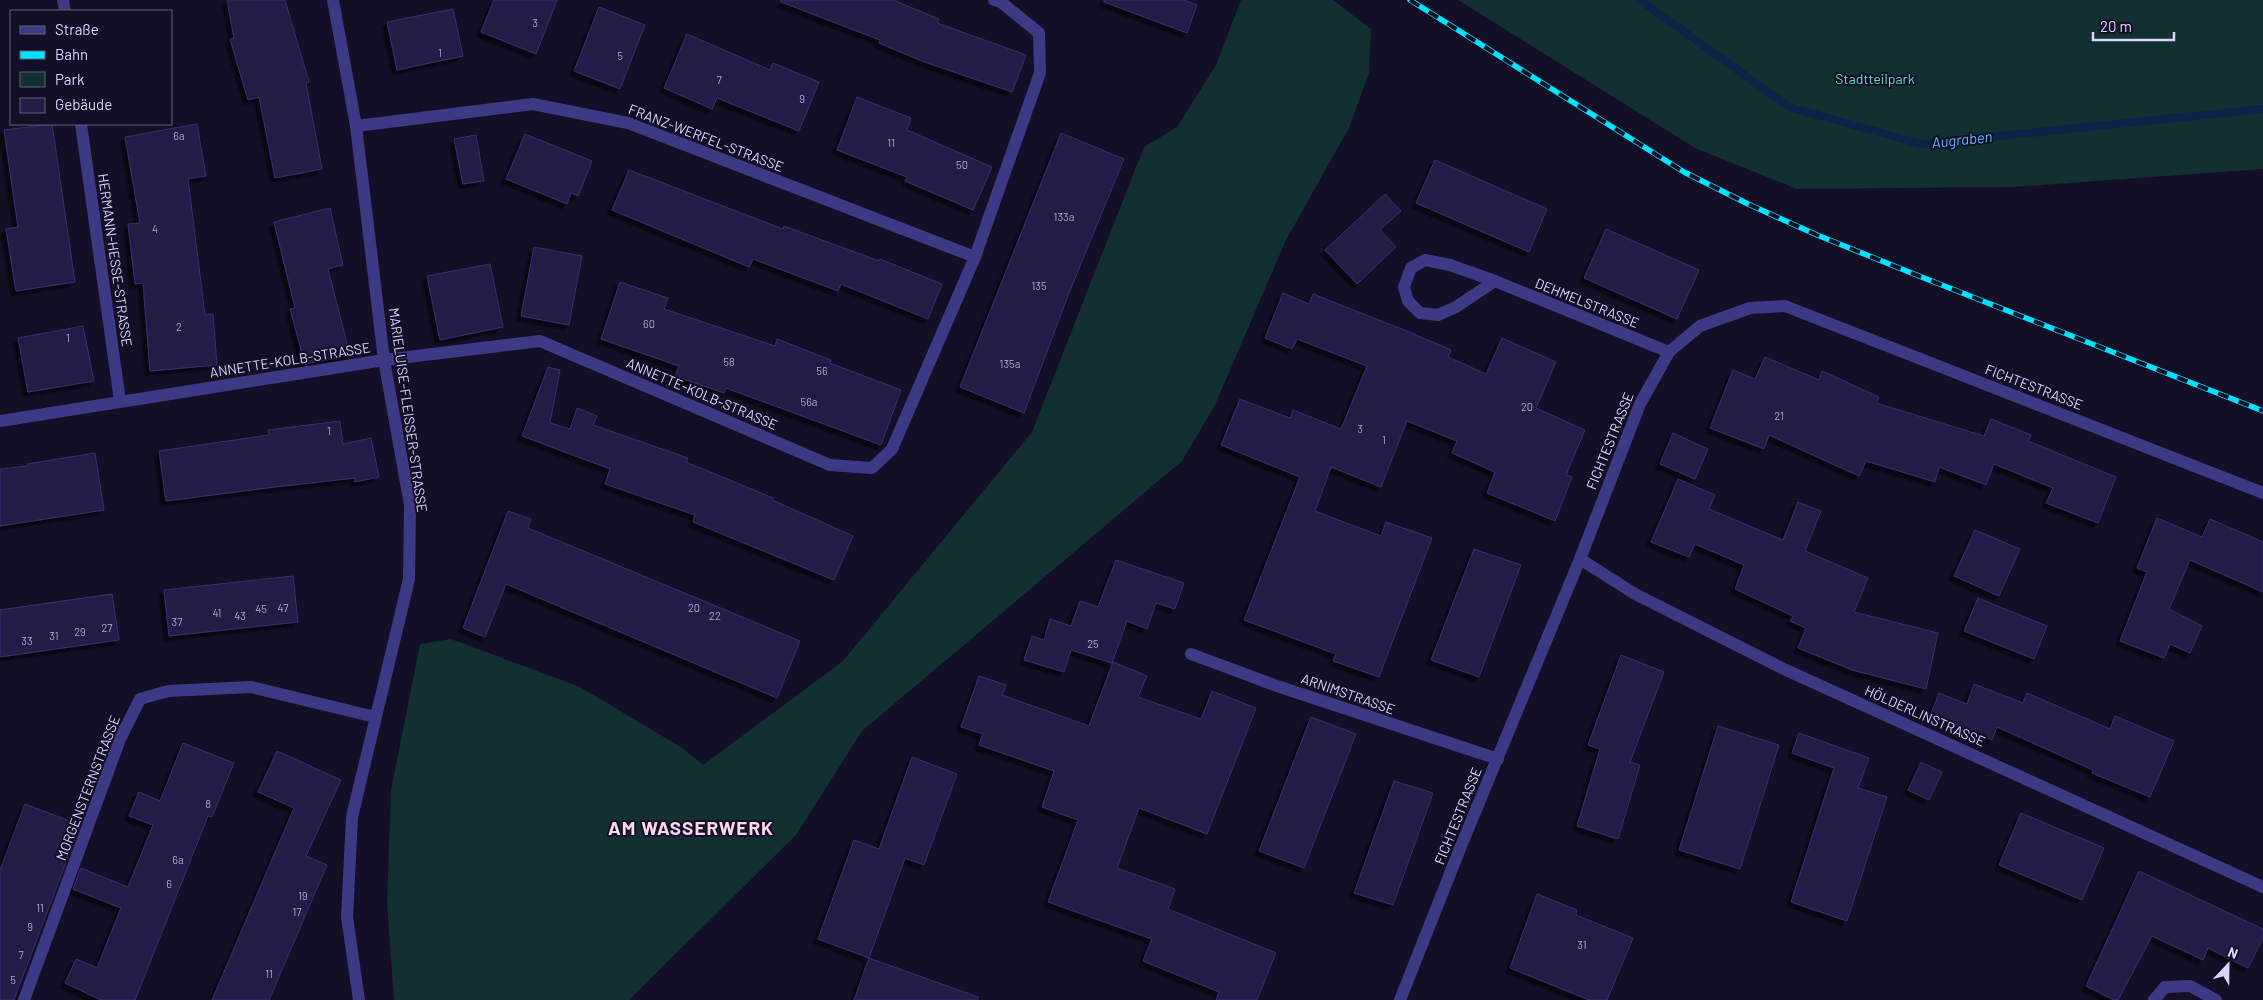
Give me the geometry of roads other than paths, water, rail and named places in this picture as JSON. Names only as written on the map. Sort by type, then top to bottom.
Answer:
[{"type":"street","name":"MARIELUISE-FLEISSER-STRASSE","points":[[333,0],[356,126],[384,360],[410,505],[409,579],[352,817],[347,917],[359,1000]]},
{"type":"street","name":"ANNETTE-KOLB-STRASSE","points":[[0,421],[384,360],[540,341],[830,465],[872,468],[892,449],[975,258],[1040,73],[1038,33],[1001,2],[994,0]]},
{"type":"street","name":"FRANZ-WERFEL-STRASSE","points":[[356,126],[533,104],[628,123],[975,258]]},
{"type":"street","name":"HERMANN-HESSE-STRASSE","points":[[81,125],[120,401]]},
{"type":"street","name":"DEHMELSTRASSE","points":[[1495,281],[1456,307],[1438,315],[1420,313],[1408,301],[1404,287],[1411,268],[1424,260],[1450,265],[1495,281],[1669,352]]},
{"type":"street","name":"FICHTESTRASSE","points":[[1400,1000],[1580,559],[1640,404],[1669,352],[1700,326],[1750,308],[1785,306],[2263,493]]},
{"type":"street","name":"HÖLDERLINSTRASSE","points":[[1580,559],[1635,594],[1786,670],[2263,888]]},
{"type":"street","name":"ARNIMSTRASSE","points":[[1191,654],[1303,695],[1498,759]]},
{"type":"street","name":"MORGENSTERNSTRASSE","points":[[24,1000],[120,740],[140,699],[168,691],[251,687],[375,717]]},
{"type":"street","points":[[2154,1000],[2165,987],[2190,986],[2216,1000]]},
{"type":"waterway","name":"Augraben","points":[[1640,0],[1789,107],[1921,144],[2263,109]]},
{"type":"railway","points":[[1410,0],[1684,172],[1748,204],[1817,235],[2263,411]]},
{"type":"district","name":"AM WASSERWERK","points":[[691,828]]},
{"type":"park label","name":"Stadtteilpark","points":[[1875,79]]}]
